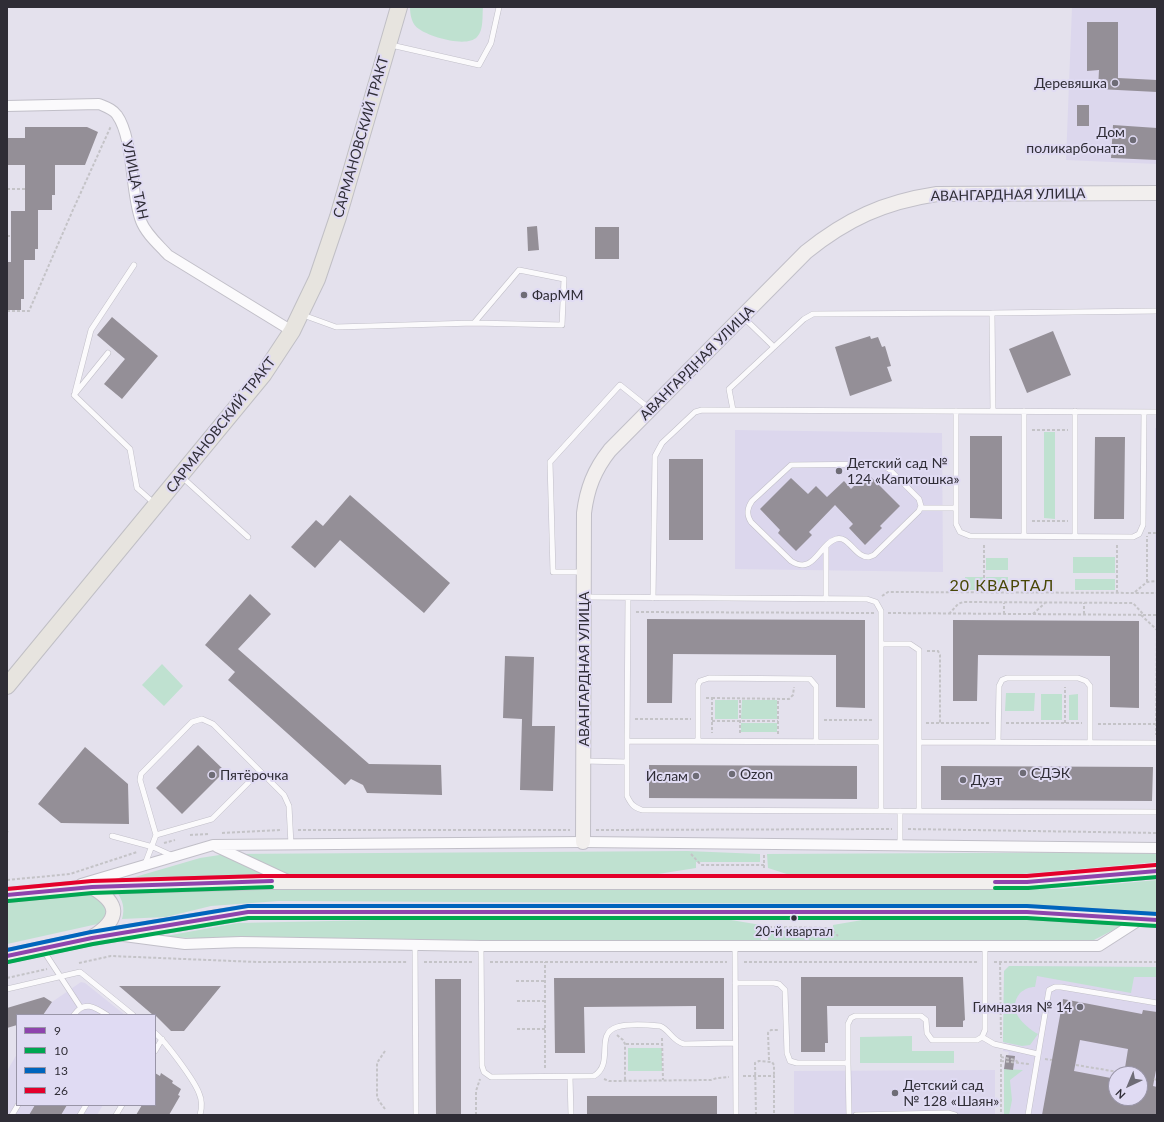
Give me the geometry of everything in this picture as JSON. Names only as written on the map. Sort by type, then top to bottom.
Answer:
[{"type":"main road","name":"САРМАНОВСКИЙ ТРАКТ","points":[[7,686],[157,506],[263,375],[292,331],[317,279],[338,217],[398,8]]},
{"type":"main road","name":"АВАНГАРДНАЯ УЛИЦА","points":[[583,842],[584,513],[591,481],[598,466],[610,450],[806,252],[826,236],[858,216],[884,206],[912,198],[950,193],[1157,193]]},
{"type":"main road","points":[[7,894],[92,887],[292,881],[1027,882],[1157,871]]},
{"type":"main road","points":[[92,887],[104,894],[111,902],[113,918],[107,928],[92,938]]},
{"type":"main road","points":[[7,956],[92,938],[248,912],[1027,912],[1157,920]]},
{"type":"street","points":[[7,106],[99,104],[109,108],[117,114]]},
{"type":"street","name":"УЛИЦА ТАН","points":[[117,114],[124,132],[141,221],[155,241],[168,255],[292,331]]},
{"type":"street","points":[[59,890],[213,845],[583,842],[1157,848]]},
{"type":"street","points":[[213,845],[292,881]]},
{"type":"street","points":[[114,935],[185,944],[241,942],[481,946],[1099,946],[1141,919]]},
{"type":"lane","points":[[388,44],[479,65],[491,43],[499,7]]},
{"type":"lane","points":[[74,395],[91,330],[134,265]]},
{"type":"lane","points":[[300,314],[336,327],[474,323],[562,325],[564,279],[519,270],[474,323]]},
{"type":"lane","points":[[733,410],[729,389],[804,319],[813,314],[1157,311]]},
{"type":"lane","points":[[992,313],[993,411]]},
{"type":"lane","points":[[743,316],[774,347]]},
{"type":"lane","points":[[74,395],[108,353]]},
{"type":"lane","points":[[584,572],[553,572],[550,462],[620,385],[650,410]]},
{"type":"lane","points":[[74,395],[130,449],[137,488],[157,506]]},
{"type":"lane","points":[[653,598],[654,459],[656,452],[662,443],[692,413],[702,410],[1157,412]]},
{"type":"lane","points":[[956,411],[956,524],[960,532],[967,536],[1075,537],[1136,536],[1142,530],[1144,525],[1144,412]]},
{"type":"lane","points":[[1024,411],[1024,536]]},
{"type":"lane","points":[[1075,411],[1075,537]]},
{"type":"lane","points":[[920,508],[919,499],[884,465],[794,464],[788,466],[752,501],[747,511],[749,519],[795,564],[802,565],[810,563],[833,540],[841,539],[860,555],[869,557],[874,555],[920,508],[956,508]]},
{"type":"lane","points":[[181,476],[248,537]]},
{"type":"lane","points":[[826,547],[826,599]]},
{"type":"lane","points":[[584,597],[867,599],[876,602],[881,613],[881,811]]},
{"type":"lane","points":[[628,598],[627,796],[631,804],[642,810],[1157,812]]},
{"type":"lane","points":[[881,644],[910,644],[919,650],[919,811]]},
{"type":"lane","points":[[698,741],[698,685],[704,679],[794,678],[810,679],[816,686],[816,742]]},
{"type":"lane","points":[[998,742],[998,686],[1002,680],[1006,678],[1065,678],[1083,679],[1088,683],[1090,743]]},
{"type":"lane","points":[[144,865],[153,847],[156,835],[140,780],[141,774],[192,722],[202,719],[208,720],[284,795],[288,801],[291,845]]},
{"type":"lane","points":[[627,741],[881,742]]},
{"type":"lane","points":[[919,742],[1157,743]]},
{"type":"lane","points":[[583,762],[627,762]]},
{"type":"lane","points":[[156,835],[212,819],[260,771]]},
{"type":"lane","points":[[900,811],[900,845]]},
{"type":"lane","points":[[112,836],[153,847],[174,856]]},
{"type":"lane","points":[[415,945],[416,1115]]},
{"type":"lane","points":[[481,946],[482,1066],[484,1072],[496,1078],[590,1077],[598,1074],[605,1064],[605,1040],[611,1030],[618,1026],[662,1027],[680,1043],[735,1043]]},
{"type":"lane","points":[[735,947],[736,1115]]},
{"type":"lane","points":[[848,1115],[848,1024],[851,1018],[855,1016],[921,1016],[927,1023],[928,1036],[934,1040],[977,1040],[982,1037],[985,1030],[985,947]]},
{"type":"lane","points":[[41,948],[81,1008]]},
{"type":"lane","points":[[7,989],[80,972],[132,1014]]},
{"type":"lane","points":[[735,983],[774,983],[782,986],[786,993],[787,1056],[793,1062],[848,1063]]},
{"type":"lane","points":[[1028,1115],[1049,990],[1061,986],[1157,1004]]},
{"type":"lane","points":[[75,1014],[81,1008],[92,1006],[105,1014]]},
{"type":"lane","points":[[156,1034],[162,1039],[199,1091],[202,1105],[200,1115]]},
{"type":"lane","points":[[982,1037],[994,1044],[1038,1054]]},
{"type":"lane","points":[[156,1049],[162,1039]]},
{"type":"lane","points":[[570,1077],[571,1115]]},
{"type":"lane","points":[[12,1115],[17,1106]]},
{"type":"lane","points":[[80,1115],[85,1106]]},
{"type":"lane","points":[[116,1115],[121,1106]]},
{"type":"lane","points":[[856,1115],[948,1113],[955,1115]]},
{"type":"path","points":[[7,311],[29,311],[117,114]]},
{"type":"path","points":[[7,189],[25,189]]},
{"type":"path","points":[[1024,430],[1075,430]]},
{"type":"path","points":[[1024,521],[1075,521]]},
{"type":"path","points":[[1147,582],[1147,533],[1157,533]]},
{"type":"path","points":[[984,536],[984,593]]},
{"type":"path","points":[[1117,537],[1117,593]]},
{"type":"path","points":[[1134,593],[1147,582],[1157,581]]},
{"type":"path","points":[[876,602],[888,592],[1157,593]]},
{"type":"path","points":[[948,614],[960,603],[1004,602],[1133,604],[1157,630],[1157,743]]},
{"type":"path","points":[[1004,602],[1004,614]]},
{"type":"path","points":[[1033,614],[1045,603]]},
{"type":"path","points":[[1084,603],[1084,614]]},
{"type":"path","points":[[628,612],[1157,615]]},
{"type":"path","points":[[919,650],[936,651],[940,655],[940,723]]},
{"type":"path","points":[[698,698],[778,699],[792,697],[794,678]]},
{"type":"path","points":[[1065,678],[1065,723]]},
{"type":"path","points":[[712,698],[712,732]]},
{"type":"path","points":[[740,699],[740,733]]},
{"type":"path","points":[[778,699],[778,742]]},
{"type":"path","points":[[627,719],[698,719]]},
{"type":"path","points":[[816,720],[881,720]]},
{"type":"path","points":[[712,721],[778,722]]},
{"type":"path","points":[[919,723],[1157,724]]},
{"type":"path","points":[[690,830],[691,855],[701,865],[764,867],[764,854]]},
{"type":"path","points":[[7,880],[70,874],[153,847]]},
{"type":"path","points":[[764,942],[764,926],[830,928],[841,940],[843,962]]},
{"type":"path","points":[[76,963],[111,956],[258,962],[1157,962]]},
{"type":"path","points":[[545,962],[545,1078]]},
{"type":"path","points":[[7,978],[55,968]]},
{"type":"path","points":[[516,981],[545,981]]},
{"type":"path","points":[[516,1001],[545,1001]]},
{"type":"path","points":[[662,1027],[663,1080]]},
{"type":"path","points":[[517,1029],[545,1029]]},
{"type":"path","points":[[611,1030],[622,1039],[625,1044],[625,1080]]},
{"type":"path","points":[[774,1115],[774,1065],[769,1060],[769,1032],[771,1030],[787,1030]]},
{"type":"path","points":[[625,1044],[662,1044]]},
{"type":"path","points":[[385,1052],[377,1063],[377,1097],[385,1109]]},
{"type":"path","points":[[1001,1057],[1023,1063]]},
{"type":"path","points":[[756,1115],[754,1076],[756,1062],[769,1060]]},
{"type":"path","points":[[1001,1061],[1018,1062]]},
{"type":"path","points":[[1076,1065],[1108,1071]]},
{"type":"path","points":[[476,1115],[477,1087],[484,1072]]},
{"type":"path","points":[[598,1074],[609,1081],[711,1080],[717,1078],[774,1076]]},
{"type":"shaded area","points":[[1072,7],[1157,7],[1157,164],[1066,160]]},
{"type":"shaded area","points":[[1155,428],[1157,428],[1157,570],[1155,570]]},
{"type":"shaded area","name":"Детский сад № 124 «Капитошка»","points":[[735,430],[942,433],[943,572],[735,569]]},
{"type":"shaded area","name":"Гимназия № 14","points":[[1009,966],[1157,967],[1157,1115],[1004,1115],[1004,1069],[1013,1070],[1015,1057],[1008,1055],[1009,1052],[1003,1051],[1004,971]]},
{"type":"shaded area","points":[[81,982],[85,983],[124,1014],[44,1014],[52,1002]]},
{"type":"shaded area","points":[[16,1056],[16,1106],[102,1106],[97,1115],[7,1115],[7,1071]]},
{"type":"shaded area","name":"Детский сад № 128 «Шаян»","points":[[995,1070],[995,1115],[794,1115],[794,1071]]},
{"type":"green space","points":[[410,7],[483,7],[481,31],[477,37],[465,42],[448,40],[431,35],[415,25],[410,13]]},
{"type":"green space","points":[[1044,432],[1055,432],[1055,519],[1044,518]]},
{"type":"green space","points":[[1073,557],[1115,557],[1115,573],[1073,573]]},
{"type":"green space","points":[[986,558],[1008,558],[1008,570],[986,570]]},
{"type":"green space","points":[[965,577],[983,577],[983,590],[965,590]]},
{"type":"green space","points":[[986,577],[1008,577],[1008,590],[986,590]]},
{"type":"green space","points":[[1075,579],[1115,579],[1115,590],[1075,590]]},
{"type":"green space","points":[[162,664],[183,686],[164,706],[142,685]]},
{"type":"green space","points":[[1006,693],[1035,693],[1034,711],[1005,711]]},
{"type":"green space","points":[[1041,694],[1062,694],[1062,720],[1041,720]]},
{"type":"green space","points":[[1078,694],[1078,720],[1069,720],[1069,695]]},
{"type":"green space","points":[[715,700],[738,700],[738,719],[715,719]]},
{"type":"green space","points":[[742,700],[777,700],[777,719],[741,719]]},
{"type":"green space","points":[[741,723],[777,723],[777,732],[741,732]]},
{"type":"green space","points":[[687,851],[760,854],[760,862],[696,862],[696,868],[658,874],[135,877],[200,858],[226,854]]},
{"type":"green space","points":[[1157,852],[1157,862],[1011,875],[793,876],[768,868],[767,854]]},
{"type":"green space","points":[[1157,880],[1157,914],[1035,905],[279,901],[211,906],[166,917],[122,919],[123,904],[116,891],[249,885],[1059,889]]},
{"type":"green space","points":[[96,893],[103,898],[108,912],[102,923],[7,944],[7,901]]},
{"type":"green space","points":[[725,919],[761,925],[761,942],[296,941],[160,937],[238,923],[377,920]]},
{"type":"green space","points":[[868,919],[1034,920],[1121,926],[1092,941],[768,942],[768,930],[833,931],[833,925]]},
{"type":"green space","points":[[1009,966],[1157,967],[1157,977],[1134,977],[1131,993],[1037,976],[1035,987],[1024,990],[1016,999],[1015,1005],[1018,1017],[1027,1027],[1038,1034],[1030,1045],[1022,1046],[1003,1042],[1004,971]]},
{"type":"green space","points":[[912,1036],[912,1051],[954,1051],[954,1063],[860,1063],[860,1037]]},
{"type":"green space","points":[[628,1048],[662,1048],[662,1071],[628,1071]]},
{"type":"green space","points":[[1004,1069],[1023,1070],[1010,1080],[1012,1100],[1009,1115],[1004,1115]]},
{"type":"building","points":[[1087,22],[1118,22],[1118,78],[1157,80],[1157,92],[1098,89],[1099,70],[1087,71]]},
{"type":"building","points":[[1077,105],[1089,105],[1089,126],[1077,126]]},
{"type":"building","points":[[1113,125],[1157,128],[1157,160],[1111,158]]},
{"type":"building","points":[[25,127],[87,127],[98,132],[85,165],[55,165],[55,195],[52,195],[52,210],[38,210],[38,249],[35,249],[35,260],[24,260],[24,299],[21,299],[21,310],[7,310],[7,262],[11,262],[11,211],[25,211],[25,165],[7,165],[7,138],[25,138]]},
{"type":"building","points":[[537,226],[539,250],[528,251],[527,227]]},
{"type":"building","points":[[595,227],[619,227],[619,259],[595,259]]},
{"type":"building","points":[[112,317],[158,356],[122,399],[104,384],[125,359],[97,335]]},
{"type":"building","points":[[1053,331],[1071,375],[1027,393],[1009,349]]},
{"type":"building","points":[[870,336],[871,339],[878,337],[882,347],[885,346],[891,366],[887,367],[892,381],[850,396],[835,347]]},
{"type":"building","points":[[970,436],[1002,436],[1002,519],[970,518]]},
{"type":"building","points":[[1095,437],[1125,437],[1124,519],[1094,519]]},
{"type":"building","points":[[669,459],[703,459],[703,540],[669,540]]},
{"type":"building","points":[[867,473],[900,506],[880,526],[882,528],[865,545],[849,528],[853,524],[835,505],[809,532],[812,535],[796,551],[778,533],[780,530],[760,509],[791,478],[808,494],[816,486],[827,497],[844,481],[851,489]]},
{"type":"building","points":[[350,495],[450,583],[424,613],[340,540],[315,568],[291,547],[316,520],[323,526]]},
{"type":"building","points":[[250,594],[271,614],[238,649],[369,764],[441,765],[442,795],[367,793],[363,785],[351,779],[345,785],[228,680],[235,672],[205,645]]},
{"type":"building","points":[[647,619],[865,620],[865,708],[836,707],[836,655],[673,654],[672,703],[647,703]]},
{"type":"building","points":[[953,620],[1139,621],[1139,708],[1110,707],[1110,656],[978,655],[977,701],[953,701]]},
{"type":"building","points":[[505,656],[534,657],[532,726],[555,726],[553,791],[520,790],[522,719],[503,718]]},
{"type":"building","points":[[198,745],[225,771],[182,814],[156,788]]},
{"type":"building","points":[[85,747],[128,784],[129,824],[61,823],[38,804]]},
{"type":"building","points":[[649,765],[857,766],[857,799],[649,798]]},
{"type":"building","points":[[941,766],[1153,767],[1152,801],[941,800]]},
{"type":"building","points":[[801,977],[963,977],[965,1020],[963,1021],[963,1027],[936,1027],[936,1006],[827,1006],[828,1043],[825,1043],[825,1052],[801,1052]]},
{"type":"building","points":[[554,978],[724,978],[724,1029],[696,1029],[696,1006],[584,1007],[585,1053],[555,1053]]},
{"type":"building","points":[[435,979],[461,979],[461,1115],[436,1115]]},
{"type":"building","points":[[119,986],[221,986],[184,1031],[171,1031],[156,1016],[156,1014],[152,1014]]},
{"type":"building","points":[[44,997],[52,1002],[44,1014],[16,1014],[16,1025],[7,1028],[7,1008]]},
{"type":"building","points":[[1063,999],[1142,1014],[1143,1010],[1157,1012],[1157,1065],[1153,1086],[1157,1087],[1157,1115],[1042,1115]]},
{"type":"building","points":[[1006,1055],[1015,1056],[1013,1070],[1004,1069]]},
{"type":"building","points":[[161,1073],[173,1081],[172,1083],[181,1089],[178,1095],[180,1096],[169,1115],[136,1115],[141,1106],[156,1106],[156,1074],[160,1076]]},
{"type":"building","points":[[587,1096],[717,1096],[717,1115],[587,1115]]},
{"type":"building","points":[[34,1106],[66,1106],[61,1115],[29,1115]]},
{"type":"transit line","name":"26","points":[[7,889],[92,881],[263,876],[1027,876],[1156,865]]},
{"type":"transit line","name":"9","points":[[995,882],[1027,882],[1157,871]]},
{"type":"transit line","name":"10","points":[[995,888],[1028,888],[1157,877]]},
{"type":"transit line","name":"9","points":[[7,895],[92,887],[272,881]]},
{"type":"transit line","name":"10","points":[[8,901],[92,893],[272,887]]},
{"type":"transit line","name":"13","points":[[7,950],[91,932],[248,906],[1027,906],[1157,914]]},
{"type":"transit line","name":"9","points":[[7,956],[92,938],[248,912],[1027,912],[1157,920]]},
{"type":"transit line","name":"10","points":[[8,962],[93,944],[248,918],[1027,918],[1157,926]]},
{"type":"place","name":"Деревяшка","points":[[1115,83]]},
{"type":"place","name":"Дом поликарбоната","points":[[1133,140]]},
{"type":"place","name":"ФарММ","points":[[524,295]]},
{"type":"place","name":"Детский сад № 124 «Капитошка»","points":[[839,471]]},
{"type":"place","name":"СДЭК","points":[[1023,773]]},
{"type":"place","name":"Ozon","points":[[732,774]]},
{"type":"place","name":"Пятёрочка","points":[[212,775]]},
{"type":"place","name":"Ислам","points":[[696,776]]},
{"type":"place","name":"Дуэт","points":[[963,780]]},
{"type":"place","name":"20-й квартал","points":[[794,918]]},
{"type":"place","name":"Гимназия № 14","points":[[1080,1007]]},
{"type":"place","name":"Детский сад № 128 «Шаян»","points":[[895,1093]]},
{"type":"district","name":"20 КВАРТАЛ","points":[[1002,586]]}]
